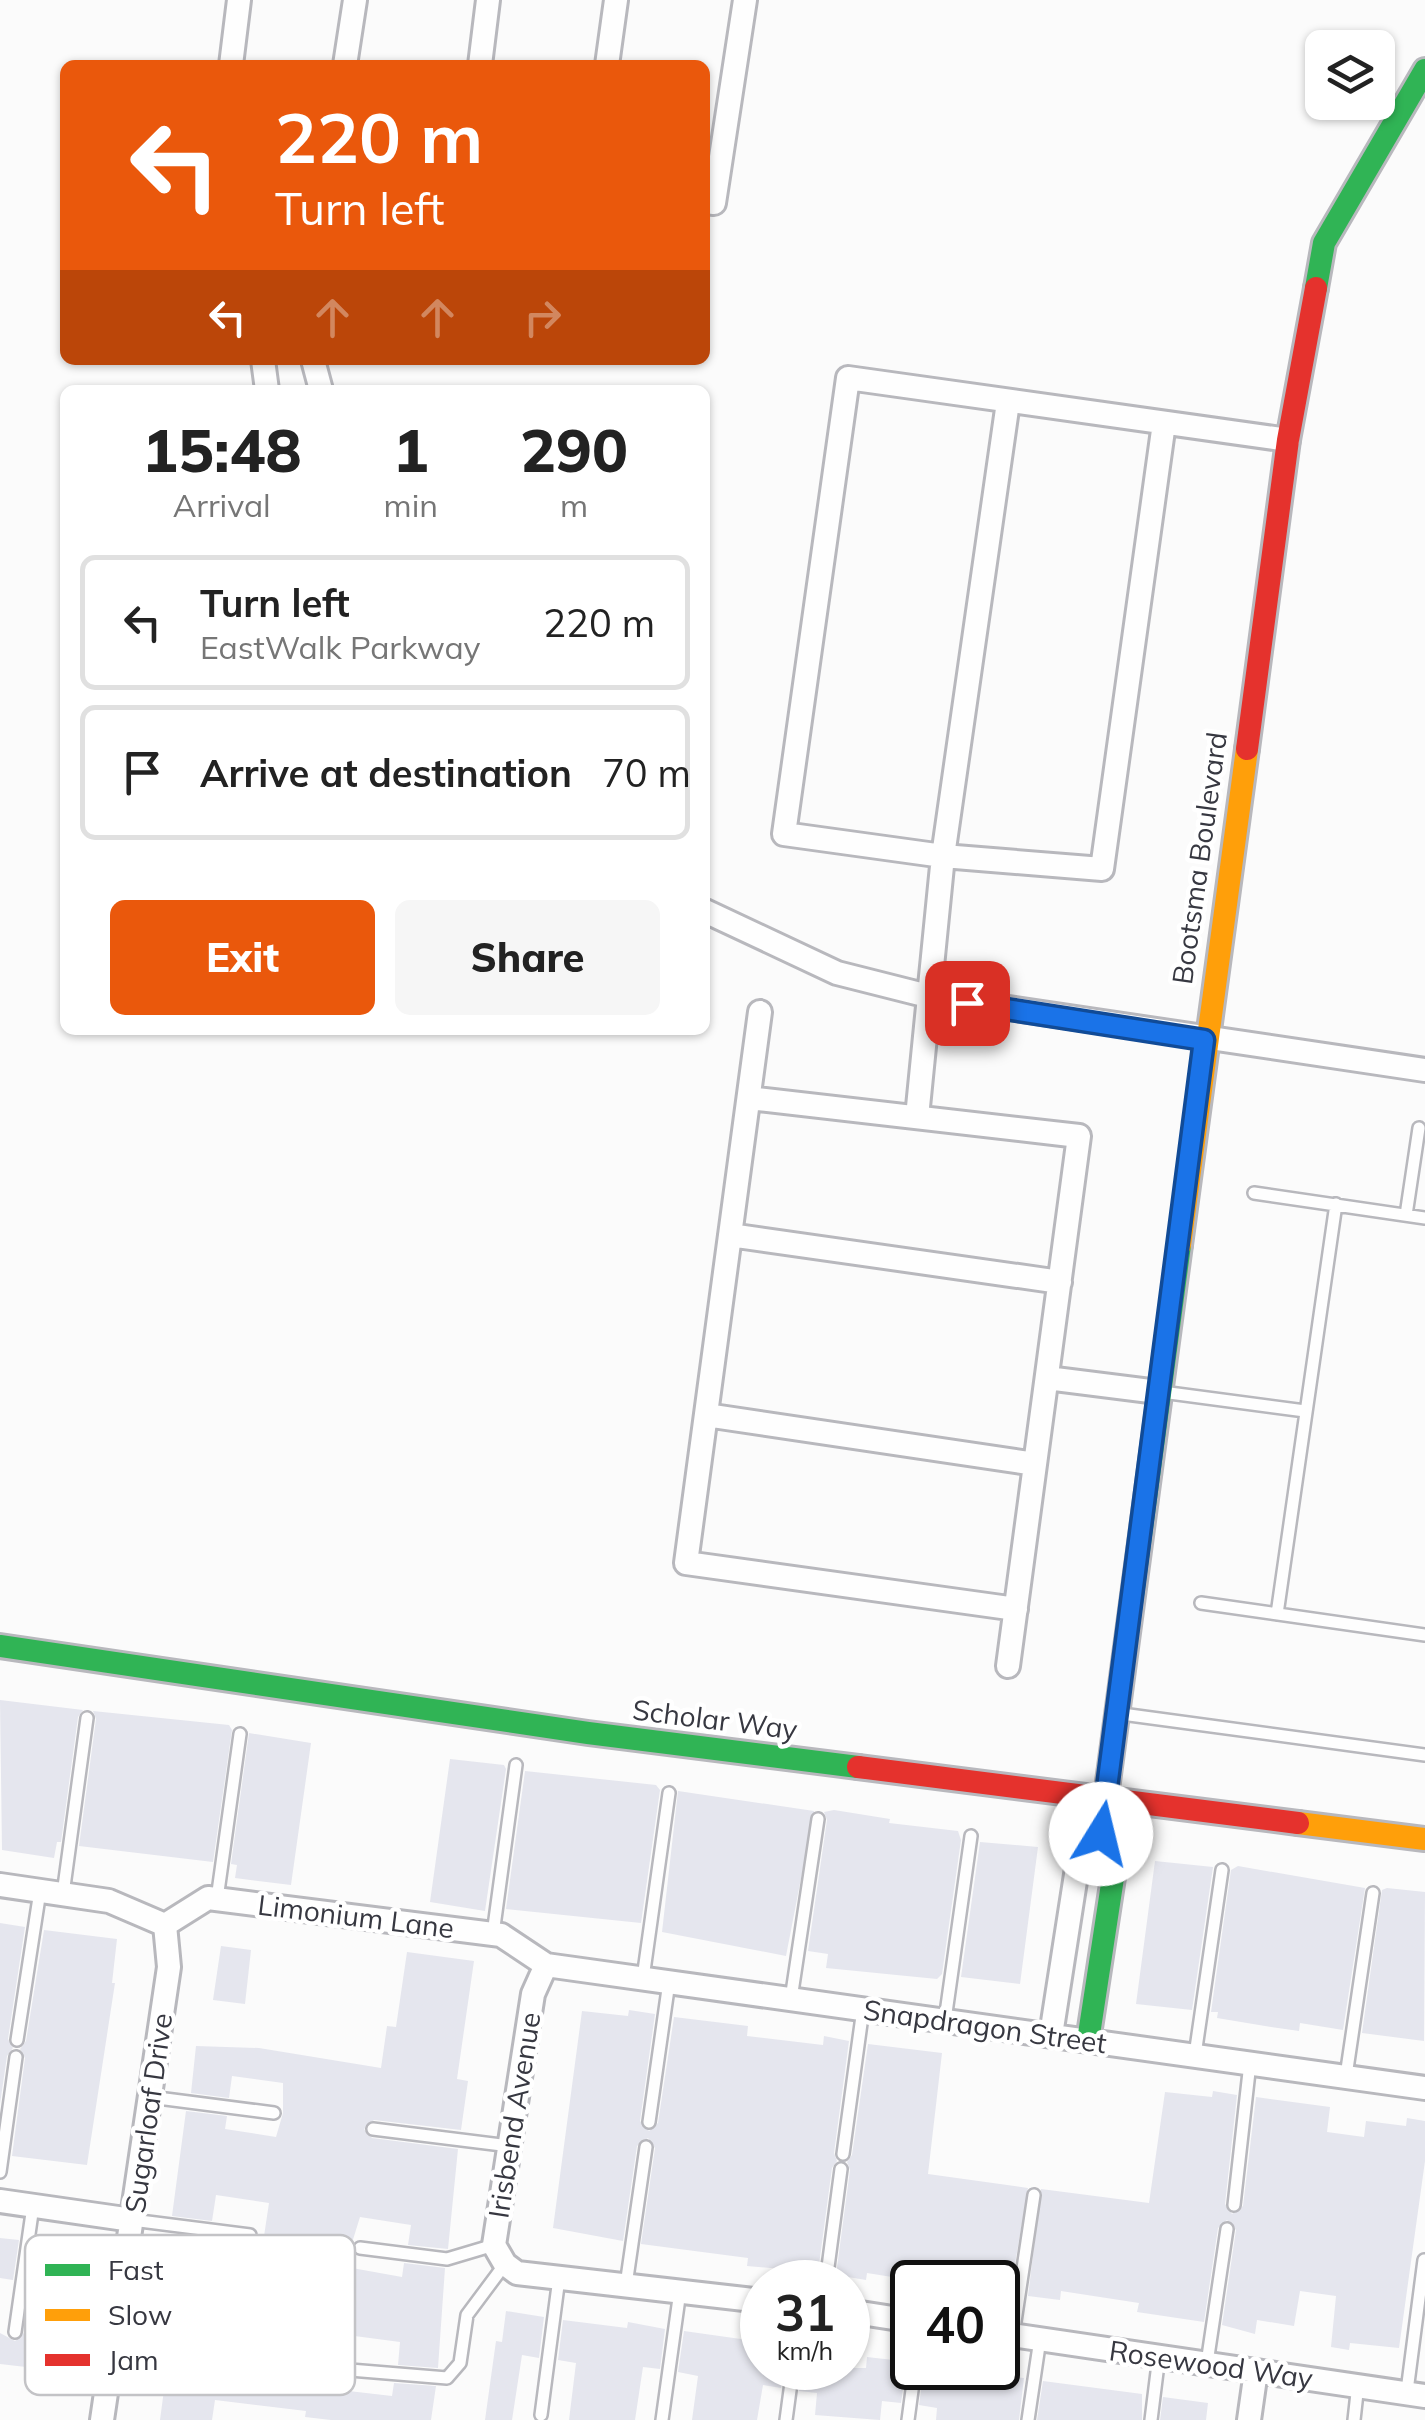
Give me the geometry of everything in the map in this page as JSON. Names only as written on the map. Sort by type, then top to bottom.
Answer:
[{"type":"street","points":[[232,60],[239,0]]},
{"type":"street","points":[[347,60],[354,0]]},
{"type":"street","points":[[481,60],[488,0]]},
{"type":"street","points":[[608,60],[616,0]]},
{"type":"street","points":[[710,203],[714,203],[745,0]]},
{"type":"street","name":"Bootsma Boulevard","points":[[1101,1834],[1204,1040],[1288,440],[1324,243],[1425,70]]},
{"type":"street","points":[[1164,423],[1102,869],[943,856],[784,834],[848,378],[1288,440]]},
{"type":"street","points":[[917,1117],[943,856],[1008,402]]},
{"type":"street","points":[[710,913],[837,973],[928,996],[1425,1070]]},
{"type":"street","points":[[760,1012],[686,1563],[1016,1608]]},
{"type":"street","points":[[749,1098],[1079,1136],[1008,1666]]},
{"type":"street","points":[[730,1235],[1060,1282]]},
{"type":"street","points":[[1047,1378],[1158,1392]]},
{"type":"street","points":[[706,1415],[1035,1464]]},
{"type":"street","name":"Scholar Way","points":[[0,1646],[588,1733],[1425,1839]]},
{"type":"street","points":[[1052,2036],[1080,1850],[1101,1834],[1116,1858],[1088,2040]]},
{"type":"street","points":[[0,1885],[109,1901],[165,1925]]},
{"type":"street","name":"Limonium Lane","points":[[165,1925],[208,1898],[493,1934],[546,1965]]},
{"type":"street","name":"Sugarloaf Drive","points":[[130,2235],[169,1967],[165,1925]]},
{"type":"street","name":"Snapdragon Street","points":[[546,1965],[1425,2088]]},
{"type":"street","name":"Irisbend Avenue","points":[[500,2255],[510,2146],[533,1994],[546,1965]]},
{"type":"street","points":[[0,2201],[132,2220]]},
{"type":"street","points":[[500,2255],[518,2273],[740,2299]]},
{"type":"street","name":"Rosewood Way","points":[[1020,2336],[1416,2394]]},
{"type":"street","points":[[1249,2420],[1256,2371]]},
{"type":"street","name":"Sugarloaf Drive","points":[[102,2420],[106,2395]]},
{"type":"lane","points":[[1406,1215],[1418,1128]]},
{"type":"lane","points":[[1254,1193],[1425,1218]]},
{"type":"lane","points":[[1277,1614],[1336,1204]]},
{"type":"lane","points":[[1158,1392],[1305,1411]]},
{"type":"lane","points":[[1202,1603],[1425,1635]]},
{"type":"lane","points":[[1118,1713],[1425,1755]]},
{"type":"lane","points":[[16,2040],[87,1718]]},
{"type":"lane","points":[[217,1899],[240,1734]]},
{"type":"lane","points":[[493,1934],[516,1766]]},
{"type":"lane","points":[[643,1978],[669,1793]]},
{"type":"lane","points":[[791,1999],[818,1818]]},
{"type":"lane","points":[[944,2020],[971,1836]]},
{"type":"lane","points":[[1195,2055],[1222,1870]]},
{"type":"lane","points":[[1346,2076],[1373,1893]]},
{"type":"lane","points":[[649,2122],[669,1982]]},
{"type":"lane","points":[[843,2154],[863,2009]]},
{"type":"lane","points":[[0,2172],[16,2058]]},
{"type":"lane","points":[[1234,2205],[1250,2063]]},
{"type":"lane","points":[[150,2096],[274,2113]]},
{"type":"lane","points":[[372,2129],[510,2146]]},
{"type":"lane","points":[[626,2285],[646,2147]]},
{"type":"lane","points":[[829,2260],[841,2169]]},
{"type":"lane","points":[[1020,2262],[1034,2195]]},
{"type":"lane","points":[[28,2235],[32,2206]]},
{"type":"lane","points":[[132,2220],[250,2234]]},
{"type":"lane","points":[[1206,2364],[1228,2230]]},
{"type":"lane","points":[[360,2248],[447,2260],[500,2255]]},
{"type":"lane","points":[[355,2370],[447,2378],[460,2363],[468,2314],[500,2255]]},
{"type":"lane","points":[[15,2332],[25,2258]]},
{"type":"lane","points":[[1416,2394],[1424,2260]]},
{"type":"lane","points":[[541,2416],[559,2278]]},
{"type":"lane","points":[[662,2420],[680,2292]]},
{"type":"lane","points":[[1028,2420],[1040,2339]]},
{"type":"lane","points":[[1150,2420],[1159,2356]]},
{"type":"lane","points":[[1354,2420],[1358,2384]]},
{"type":"lane","points":[[786,2420],[790,2390]]},
{"type":"lane","points":[[908,2420],[912,2390]]},
{"type":"building","points":[[0,1700],[83,1710],[78,1717],[61,1842],[57,1842],[54,1858],[2,1850]]},
{"type":"building","points":[[93,1711],[229,1725],[232,1730],[213,1862],[79,1846],[96,1719]]},
{"type":"building","points":[[249,1733],[311,1743],[291,1885],[235,1878],[237,1865],[231,1864]]},
{"type":"building","points":[[450,1759],[504,1765],[506,1769],[485,1911],[430,1902]]},
{"type":"building","points":[[525,1771],[656,1785],[660,1790],[641,1923],[506,1909]]},
{"type":"building","points":[[678,1791],[814,1811],[786,1956],[662,1932]]},
{"type":"building","points":[[834,1810],[890,1819],[889,1823],[958,1831],[961,1840],[942,1974],[937,1979],[826,1968],[828,1954],[808,1951],[827,1820],[824,1812]]},
{"type":"building","points":[[980,1842],[1038,1847],[1020,1984],[961,1977]]},
{"type":"building","points":[[1155,1861],[1213,1867],[1192,2010],[1136,2004]]},
{"type":"building","points":[[1238,1866],[1365,1888],[1343,2030],[1300,2023],[1299,2031],[1217,2018],[1218,2012],[1211,2012],[1231,1870]]},
{"type":"building","points":[[1382,1890],[1425,1892],[1424,2041],[1362,2033]]},
{"type":"building","points":[[0,1923],[25,1927],[8,2039],[13,2048],[7,2056],[0,2104]]},
{"type":"building","points":[[44,1930],[117,1939],[115,1983],[87,2165],[12,2156],[25,2058],[20,2049],[26,2041]]},
{"type":"building","points":[[221,1946],[251,1950],[245,2004],[213,2000]]},
{"type":"building","points":[[407,1952],[474,1961],[457,2079],[468,2081],[461,2130],[374,2120],[364,2129],[372,2138],[458,2149],[448,2249],[408,2245],[411,2225],[360,2217],[354,2235],[264,2235],[269,2203],[216,2195],[212,2221],[172,2216],[186,2111],[227,2116],[225,2129],[276,2137],[283,2113],[283,2083],[232,2076],[229,2098],[191,2093],[196,2046],[259,2048],[381,2068],[387,2026],[396,2027]]},
{"type":"building","points":[[629,2010],[655,2014],[640,2121],[649,2131],[658,2123],[674,2017],[748,2026],[747,2036],[823,2045],[824,2036],[849,2041],[834,2153],[837,2161],[832,2168],[820,2260],[748,2260],[641,2244],[655,2148],[648,2138],[637,2146],[623,2241],[553,2228],[582,2011],[628,2016]]},
{"type":"building","points":[[868,2044],[942,2053],[928,2174],[1028,2188],[1016,2260],[890,2260],[890,2277],[870,2273],[870,2260],[838,2260],[850,2170],[847,2162],[852,2155]]},
{"type":"building","points":[[1213,2091],[1237,2095],[1225,2204],[1232,2214],[1243,2206],[1256,2097],[1330,2107],[1327,2132],[1364,2137],[1366,2121],[1406,2126],[1407,2118],[1425,2121],[1425,2161],[1399,2348],[1350,2343],[1349,2350],[1331,2347],[1336,2296],[1300,2291],[1294,2326],[1257,2320],[1255,2334],[1222,2325],[1236,2230],[1227,2220],[1218,2228],[1204,2322],[1137,2312],[1139,2303],[1061,2291],[1060,2300],[1028,2296],[1041,2189],[1149,2203],[1165,2092],[1212,2097]]},
{"type":"building","points":[[0,2238],[19,2240],[13,2280],[0,2278]]},
{"type":"building","points":[[404,2263],[445,2268],[438,2368],[398,2365],[400,2342],[355,2336],[355,2269],[402,2277]]},
{"type":"building","points":[[506,2311],[544,2317],[539,2358],[522,2355],[512,2420],[485,2420],[496,2341],[502,2342]]},
{"type":"building","points":[[563,2320],[627,2328],[628,2322],[665,2329],[660,2369],[643,2367],[635,2420],[569,2420],[576,2363],[558,2360]]},
{"type":"building","points":[[684,2331],[740,2339],[740,2390],[762,2390],[757,2420],[692,2420],[698,2376],[678,2372]]},
{"type":"building","points":[[0,2333],[15,2341],[24,2333],[25,2367],[0,2364]]},
{"type":"building","points":[[870,2357],[890,2360],[890,2390],[903,2390],[901,2403],[882,2401],[880,2420],[815,2415],[817,2393],[799,2391],[870,2390]]},
{"type":"building","points":[[1020,2378],[1024,2378],[1019,2420],[936,2420],[937,2408],[919,2405],[921,2390],[1020,2390]]},
{"type":"building","points":[[1043,2381],[1142,2394],[1142,2420],[1037,2420]]},
{"type":"building","points":[[394,2383],[436,2386],[431,2420],[331,2420],[305,2417],[306,2411],[215,2400],[212,2420],[160,2420],[163,2395],[355,2395],[355,2392],[392,2396]]},
{"type":"building","points":[[1163,2397],[1208,2403],[1206,2420],[1160,2420]]},
{"type":"traffic: fast","points":[[1316,288],[1324,243],[1425,70]]},
{"type":"traffic: fast","points":[[1088,2041],[1116,1858],[1101,1834],[1180,1245]]},
{"type":"traffic: fast","points":[[0,1646],[588,1733],[858,1767]]},
{"type":"traffic: slow","points":[[1180,1245],[1247,749]]},
{"type":"traffic: slow","points":[[1298,1823],[1425,1839]]},
{"type":"traffic: jam","points":[[1247,749],[1288,440],[1316,288]]},
{"type":"traffic: jam","points":[[858,1767],[1298,1823]]},
{"type":"route","points":[[967,1003],[1204,1040],[1101,1834]]}]
